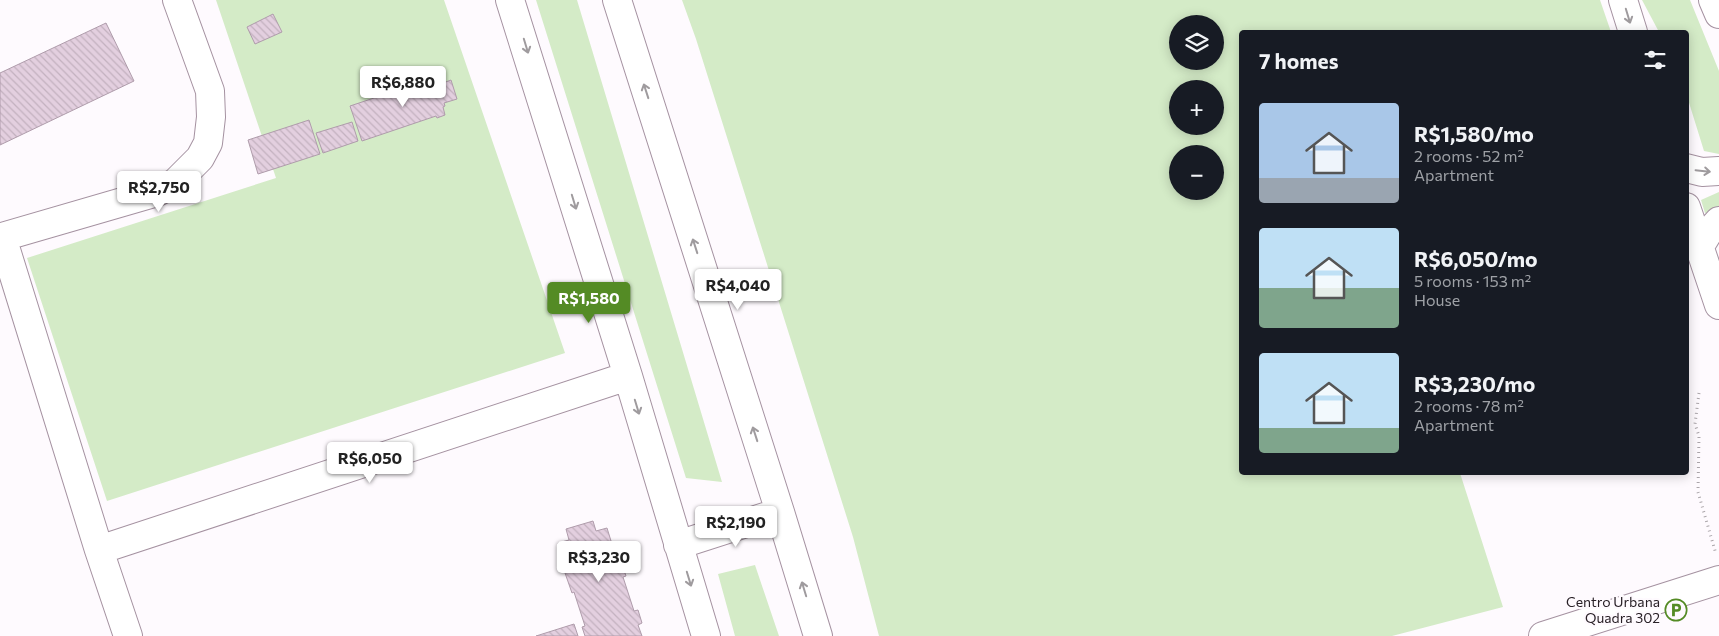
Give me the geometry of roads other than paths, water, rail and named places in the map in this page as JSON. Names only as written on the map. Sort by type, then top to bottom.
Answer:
[{"type":"street","points":[[128,636],[99,550],[1,237],[157,192],[175,183],[200,158],[208,143],[211,117],[210,91],[177,0]]},
{"type":"street","points":[[510,0],[628,376],[706,636]]},
{"type":"street","points":[[617,0],[818,636]]},
{"type":"street","points":[[1623,0],[1632,30]]},
{"type":"street","points":[[1713,0],[1719,14]]},
{"type":"street","points":[[1689,169],[1702,172],[1719,171]]},
{"type":"street","points":[[1689,217],[1719,305]]},
{"type":"street","points":[[1700,246],[1708,232],[1719,221]]},
{"type":"street","points":[[99,550],[628,376]]},
{"type":"street","points":[[678,545],[780,512]]},
{"type":"street","points":[[1543,636],[1718,568]]},
{"type":"place","name":"Centro Urbana Quadra 302","points":[[1676,610]]}]
